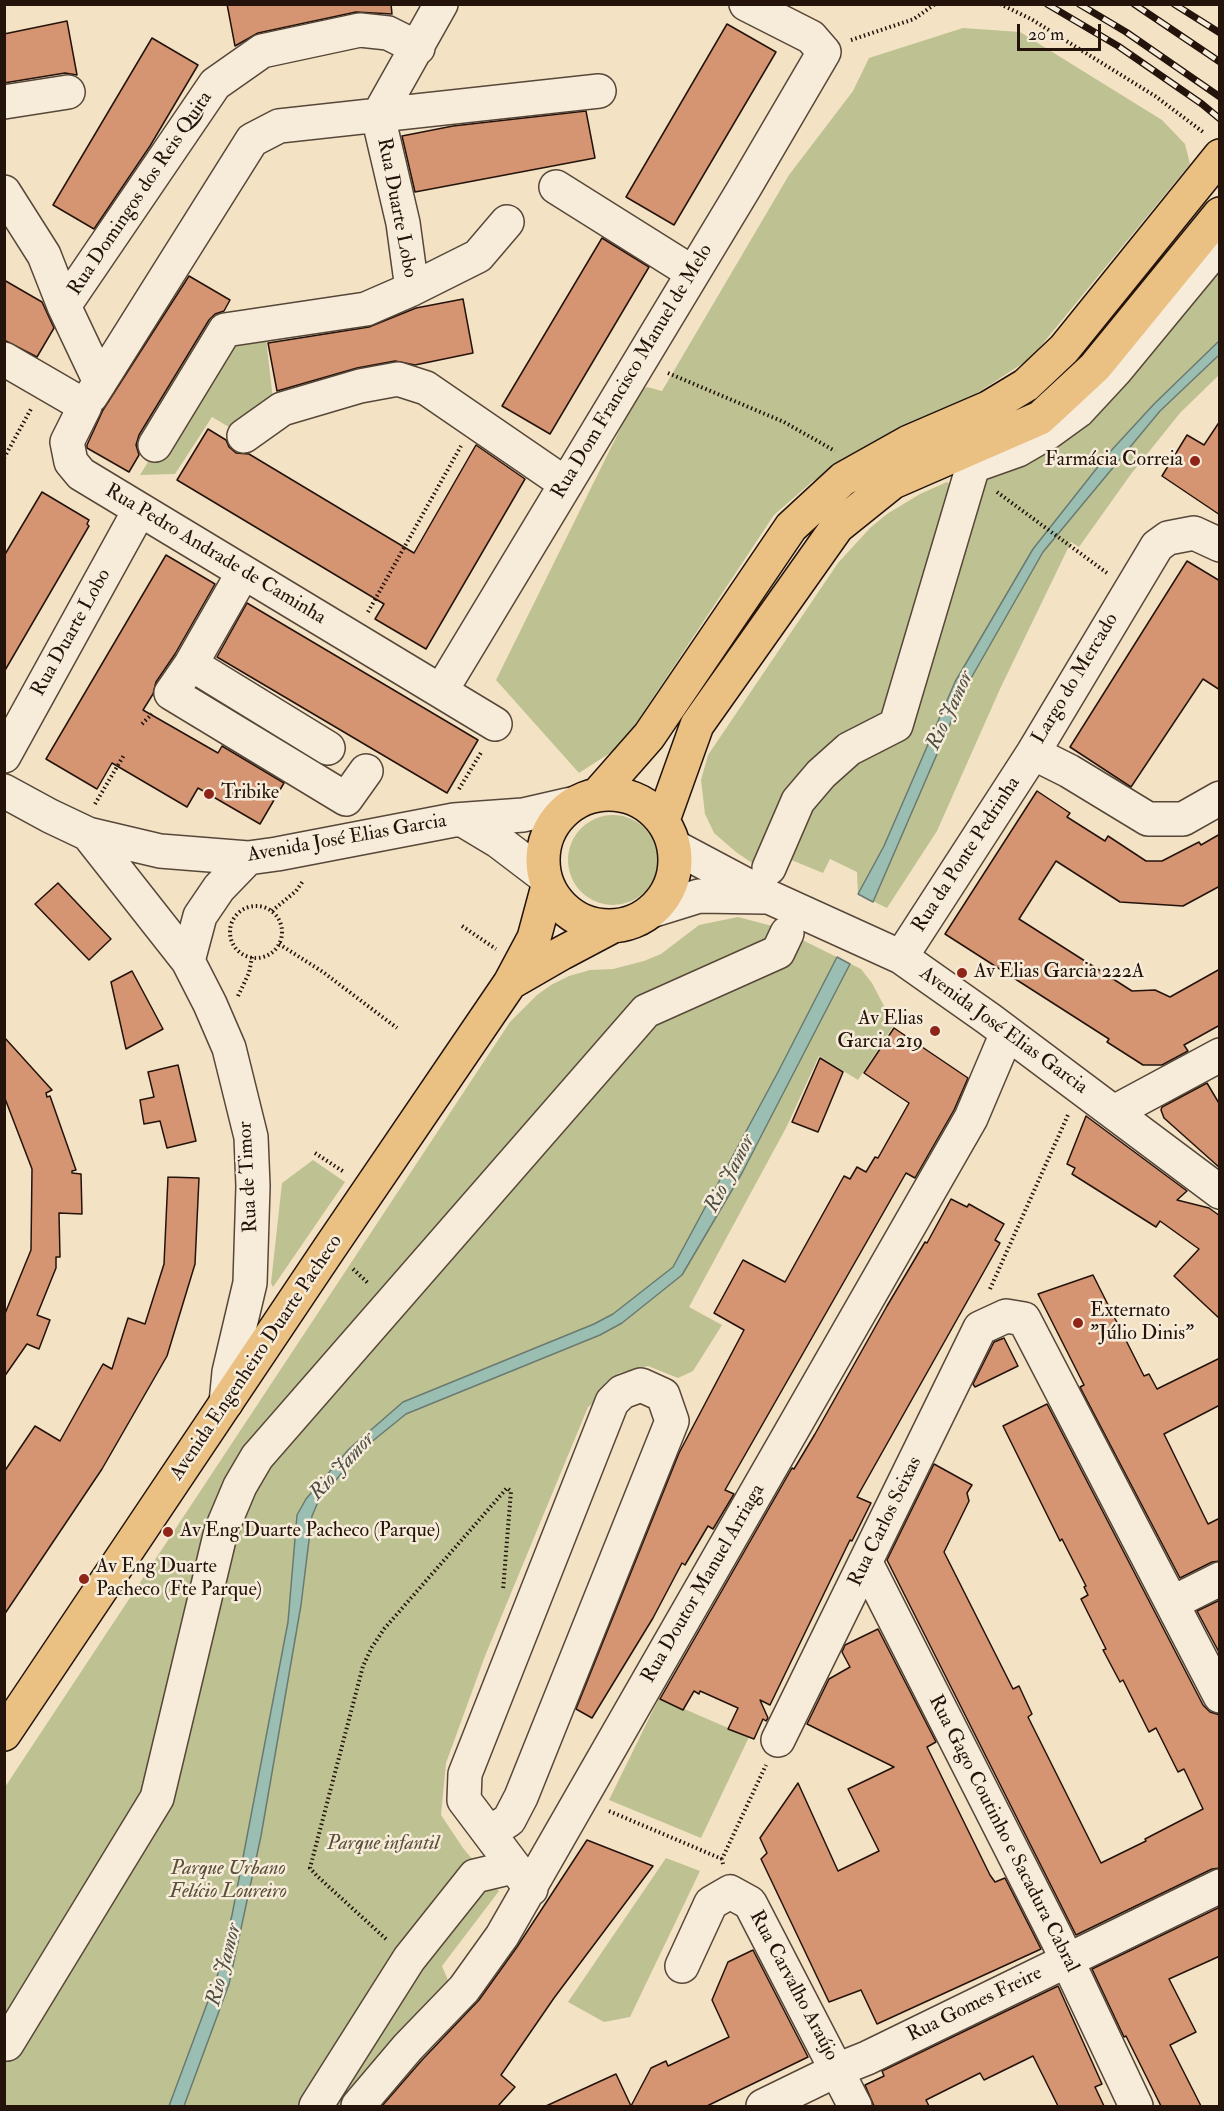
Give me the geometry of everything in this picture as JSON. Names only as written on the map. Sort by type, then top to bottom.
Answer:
[{"type":"main road","points":[[1220,156],[1064,349],[1026,385],[988,408],[909,442],[843,480],[791,527],[649,736],[585,799],[557,818],[547,836],[543,855],[546,881],[559,904],[575,916],[593,924],[613,926],[635,921],[654,910],[668,892],[675,870],[669,833],[697,725],[837,527],[893,482],[1040,418],[1095,367],[1220,214]]},
{"type":"main road","points":[[585,799],[617,793],[634,798],[650,807],[669,833]]},
{"type":"main road","name":"Avenida Engenheiro Duarte Pacheco","points":[[4,1734],[329,1249],[508,969],[534,938],[546,881]]},
{"type":"main road","name":"Avenida Engenheiro Duarte Pacheco","points":[[508,969],[562,953],[613,926]]},
{"type":"street","points":[[378,116],[441,4]]},
{"type":"street","name":"Rua Dom Francisco Manuel de Melo","points":[[441,691],[824,52],[811,37],[746,4]]},
{"type":"street","name":"Rua Domingos dos Reis Quita","points":[[64,306],[215,84],[262,51],[360,30],[388,33],[418,48]]},
{"type":"street","points":[[93,394],[252,140],[279,126],[599,91]]},
{"type":"street","points":[[4,102],[68,92]]},
{"type":"street","name":"Rua Duarte Lobo","points":[[378,116],[403,223],[412,289],[478,256],[507,222]]},
{"type":"street","points":[[556,187],[693,273]]},
{"type":"street","points":[[4,192],[44,255],[64,306],[93,394]]},
{"type":"street","points":[[769,882],[798,801],[821,774],[849,749],[896,725],[973,466],[1018,450],[1049,432],[1078,411],[1116,370],[1220,244]]},
{"type":"street","points":[[155,446],[225,330],[366,309],[412,289]]},
{"type":"street","points":[[4,359],[45,383],[93,394]]},
{"type":"street","points":[[244,436],[282,409],[360,386],[398,379],[426,388],[566,484]]},
{"type":"street","name":"Rua Pedro Andrade de Caminha","points":[[93,394],[67,442],[71,462],[81,474],[441,691],[488,737]]},
{"type":"street","name":"Rua Duarte Lobo","points":[[4,756],[139,511]]},
{"type":"street","name":"Largo do Mercado","points":[[1220,545],[1194,533],[1168,538],[1157,546],[1033,753],[1149,819],[1183,819],[1220,798]]},
{"type":"street","points":[[243,573],[191,664],[171,693],[346,800],[366,771]]},
{"type":"street","points":[[191,664],[328,748]]},
{"type":"street","name":"Rua da Ponte Pedrinha","points":[[890,953],[1033,753]]},
{"type":"street","name":"Rua de Timor","points":[[4,791],[88,834],[188,961],[230,1048],[251,1137],[253,1186],[250,1283],[229,1372],[226,1403]]},
{"type":"street","name":"Avenida José Elias Garcia","points":[[88,834],[160,851],[248,858],[458,809],[523,815],[585,799]]},
{"type":"street","name":"Avenida José Elias Garcia","points":[[458,809],[546,881]]},
{"type":"street","name":"Avenida José Elias Garcia","points":[[669,833],[769,882],[830,924],[890,953],[1007,1033],[1220,1192]]},
{"type":"street","points":[[188,961],[200,916],[219,888],[248,858]]},
{"type":"street","name":"Avenida José Elias Garcia","points":[[654,910],[699,896],[769,882]]},
{"type":"street","points":[[7,2044],[157,1798],[221,1531],[240,1486],[257,1457],[646,1011],[778,952],[787,933]]},
{"type":"street","name":"Rua Doutor Manuel Arriaga","points":[[358,2106],[408,2047],[464,1989],[502,1936],[522,1878],[580,1799],[971,1118],[1007,1033]]},
{"type":"street","points":[[1114,1112],[1220,1055]]},
{"type":"street","points":[[993,1322],[1024,1319],[1220,1696]]},
{"type":"street","name":"Rua Carlos Seixas","points":[[778,1740],[866,1563],[993,1322]]},
{"type":"street","points":[[489,1833],[509,1820],[521,1797],[672,1420],[663,1395],[641,1385],[622,1392],[612,1402],[465,1774],[464,1800],[522,1878]]},
{"type":"street","name":"Rua Gago Coutinho e Sacadura Cabral","points":[[866,1563],[1067,1960],[1136,2106]]},
{"type":"street","points":[[1172,1603],[1220,1579]]},
{"type":"street","points":[[316,2106],[409,1959],[475,1876],[522,1878]]},
{"type":"street","name":"Rua Gomes Freire","points":[[763,2106],[867,2058],[1220,1886]]},
{"type":"street","points":[[682,1966],[711,1903],[730,1892]]},
{"type":"street","name":"Rua Carvalho Araújo","points":[[730,1892],[750,1903],[855,2106]]},
{"type":"path","points":[[853,39],[914,18],[935,4]]},
{"type":"path","points":[[1000,4],[1031,19],[1155,96],[1190,121]]},
{"type":"path","points":[[640,361],[784,422],[828,446],[858,471]]},
{"type":"path","points":[[4,458],[45,383]]},
{"type":"path","points":[[353,639],[475,422]]},
{"type":"path","points":[[1002,495],[1130,589]]},
{"type":"path","points":[[458,809],[488,737]]},
{"type":"path","points":[[88,834],[91,811],[124,755]]},
{"type":"path","points":[[272,911],[296,891],[306,878]]},
{"type":"path","points":[[247,907],[264,907],[272,911],[278,917],[281,925],[282,934],[279,944],[269,955],[252,957],[237,950],[230,934],[234,917],[247,907]]},
{"type":"path","points":[[462,926],[508,969]]},
{"type":"path","points":[[279,944],[323,972],[397,1028]]},
{"type":"path","points":[[232,990],[237,997]]},
{"type":"path","points":[[993,1322],[979,1313],[1045,1162],[1081,1088]]},
{"type":"path","points":[[315,1153],[351,1176]]},
{"type":"path","points":[[329,1249],[391,1303]]},
{"type":"path","points":[[409,1959],[317,1876],[310,1868],[312,1858],[363,1666],[372,1647],[384,1629],[507,1488],[511,1491],[503,1597]]},
{"type":"path","points":[[730,1892],[722,1859],[778,1740]]},
{"type":"path","points":[[580,1799],[722,1859]]},
{"type":"green space","points":[[963,28],[1020,32],[1162,120],[1185,144],[1190,164],[1031,358],[965,401],[813,481],[774,515],[621,746],[579,773],[496,680],[639,391],[647,387],[662,391],[789,175],[853,91],[869,58]]},
{"type":"green space","points":[[1219,253],[1219,375],[1180,413],[1131,474],[1079,547],[1071,542],[1000,689],[937,831],[887,908],[858,894],[857,872],[830,859],[823,873],[767,850],[764,856],[752,863],[736,852],[714,833],[705,814],[701,780],[708,755],[838,563],[870,528],[887,514],[920,494],[947,482],[972,501],[986,478]]},
{"type":"green space","points":[[265,329],[273,400],[239,433],[212,417],[175,474],[140,475],[227,334]]},
{"type":"green space","points":[[613,815],[630,818],[645,828],[655,843],[658,860],[655,877],[645,892],[630,902],[613,905],[596,902],[581,892],[571,877],[568,860],[571,843],[581,828],[596,818]]},
{"type":"green space","name":"Parque Urbano Felício Loureiro","points":[[738,917],[776,927],[861,969],[872,983],[894,1025],[858,1080],[819,1056],[787,1126],[689,1307],[722,1325],[693,1371],[678,1378],[648,1366],[619,1373],[606,1382],[596,1401],[588,1407],[485,1656],[446,1763],[441,1815],[463,1848],[499,1891],[442,1966],[450,1985],[344,2106],[5,2106],[5,1787],[510,1022],[537,995],[569,976],[644,961],[661,954],[699,925]]},
{"type":"green space","points":[[313,1160],[345,1182],[273,1287],[271,1283],[282,1183]]},
{"type":"green space","points":[[659,1698],[749,1737],[701,1838],[609,1800]]},
{"type":"green space","points":[[666,1858],[700,1871],[630,2017],[604,2022],[568,2002]]},
{"type":"water","name":"Rio Jamor","points":[[1219,341],[1219,355],[1160,411],[1043,552],[966,687],[873,902],[858,894],[884,846],[955,682],[1033,549],[1108,454],[1154,404]]},
{"type":"water","name":"Rio Jamor","points":[[837,957],[850,964],[742,1173],[682,1275],[622,1323],[600,1335],[406,1414],[359,1452],[318,1502],[312,1516],[301,1605],[261,1836],[229,1984],[184,2106],[169,2106],[217,1977],[232,1915],[288,1622],[297,1515],[306,1499],[349,1449],[403,1402],[594,1324],[613,1314],[673,1267]]},
{"type":"building","points":[[227,4],[391,4],[392,14],[356,12],[258,33],[235,46]]},
{"type":"building","points":[[67,21],[77,75],[65,73],[4,83],[4,34]]},
{"type":"building","points":[[727,24],[776,52],[674,225],[626,197]]},
{"type":"building","points":[[152,38],[198,65],[150,146],[94,229],[53,205]]},
{"type":"building","points":[[586,111],[595,158],[415,192],[402,136],[453,126]]},
{"type":"building","points":[[602,238],[649,267],[550,434],[502,406]]},
{"type":"building","points":[[189,276],[230,300],[224,311],[215,314],[209,320],[139,435],[136,445],[139,455],[129,472],[87,448],[87,445],[103,410]]},
{"type":"building","points":[[4,280],[42,302],[54,328],[37,357],[4,340]]},
{"type":"building","points":[[463,299],[473,353],[415,365],[395,361],[357,368],[277,391],[268,343],[369,327],[416,308]]},
{"type":"building","name":"Farmácia Correia","points":[[1220,421],[1220,515],[1162,476],[1187,435],[1204,445]]},
{"type":"building","points":[[208,429],[226,440],[229,447],[236,453],[249,454],[414,553],[476,445],[525,479],[426,649],[375,619],[384,604],[177,480]]},
{"type":"building","points":[[42,492],[89,520],[87,524],[89,526],[4,672],[4,556]]},
{"type":"building","points":[[166,555],[215,584],[175,654],[156,682],[153,694],[143,710],[218,753],[222,746],[284,783],[260,824],[198,788],[187,807],[112,763],[97,789],[46,759]]},
{"type":"building","points":[[1187,561],[1220,581],[1220,690],[1203,679],[1131,787],[1070,747]]},
{"type":"building","points":[[247,603],[478,740],[447,793],[217,657]]},
{"type":"building","points":[[1037,791],[1070,813],[1067,817],[1105,841],[1108,836],[1146,861],[1162,861],[1199,842],[1201,845],[1220,834],[1220,886],[1183,906],[1120,902],[1056,861],[1019,919],[1132,991],[1155,990],[1170,997],[1220,969],[1220,1025],[1184,1045],[1188,1051],[1162,1065],[1143,1065],[1107,1042],[1109,1039],[945,934]]},
{"type":"building","points":[[58,883],[111,939],[89,960],[35,904]]},
{"type":"building","points":[[132,971],[163,1029],[126,1049],[111,982]]},
{"type":"building","points":[[894,1028],[968,1078],[954,1110],[915,1178],[906,1173],[725,1490],[734,1494],[713,1529],[708,1526],[685,1565],[682,1563],[653,1618],[592,1718],[576,1709],[679,1453],[744,1330],[714,1313],[743,1260],[785,1282],[844,1176],[850,1179],[857,1167],[866,1172],[875,1157],[878,1158],[909,1103],[864,1073]]},
{"type":"building","points":[[4,1037],[52,1090],[46,1093],[47,1097],[50,1096],[76,1170],[72,1173],[81,1174],[82,1214],[59,1213],[60,1257],[56,1257],[56,1268],[37,1315],[50,1320],[39,1349],[27,1344],[4,1377],[4,1316],[31,1250],[32,1169],[4,1096]]},
{"type":"building","points":[[820,1058],[843,1072],[818,1132],[792,1122]]},
{"type":"building","points":[[178,1065],[196,1141],[167,1148],[160,1121],[144,1124],[140,1100],[154,1097],[148,1072]]},
{"type":"building","points":[[1207,1083],[1220,1105],[1220,1168],[1164,1118],[1161,1110],[1162,1107]]},
{"type":"building","points":[[1086,1116],[1187,1191],[1177,1200],[1209,1208],[1220,1216],[1220,1319],[1174,1276],[1199,1249],[1160,1221],[1156,1227],[1072,1174],[1075,1168],[1067,1164]]},
{"type":"building","points":[[168,1177],[199,1178],[195,1264],[167,1356],[102,1469],[4,1615],[4,1472],[35,1426],[60,1441],[103,1364],[112,1369],[128,1318],[145,1324],[164,1264]]},
{"type":"building","points":[[951,1199],[967,1207],[969,1204],[1004,1224],[995,1240],[1000,1243],[857,1497],[871,1503],[852,1541],[850,1540],[770,1705],[760,1700],[768,1718],[766,1721],[763,1719],[754,1739],[728,1729],[738,1708],[700,1691],[699,1694],[694,1691],[683,1710],[660,1699],[792,1468],[794,1469],[815,1434]]},
{"type":"building","points":[[1093,1275],[1144,1376],[1149,1374],[1157,1389],[1220,1358],[1220,1405],[1164,1434],[1208,1524],[1220,1518],[1220,1561],[1212,1562],[1180,1578],[1080,1387],[1084,1385],[1038,1294]]},
{"type":"building","points":[[1004,1338],[1018,1366],[975,1387],[973,1384],[994,1342]]},
{"type":"building","points":[[1047,1404],[1203,1705],[1210,1712],[1220,1715],[1220,1868],[1212,1869],[1076,1935],[887,1560],[934,1464],[972,1485],[967,1493],[969,1501],[944,1552],[1013,1689],[1019,1686],[1032,1714],[1028,1717],[1101,1863],[1203,1809],[1184,1769],[1178,1772],[1156,1728],[1149,1732],[1123,1680],[1120,1682],[1103,1650],[1106,1649],[1081,1599],[1088,1595],[1084,1587],[1086,1586],[1062,1539],[1060,1541],[1003,1426]]},
{"type":"building","points":[[1220,1600],[1220,1654],[1197,1611]]},
{"type":"building","points":[[878,1629],[936,1742],[927,1747],[990,1875],[995,1882],[1005,1878],[1041,1949],[877,2024],[861,1990],[829,2002],[761,1859],[767,1853],[760,1838],[798,1783],[838,1871],[879,1851],[848,1789],[894,1767],[807,1724],[829,1679],[850,1667],[842,1652],[845,1645]]},
{"type":"building","points":[[587,1840],[653,1866],[554,1998],[501,2075],[515,2087],[498,2106],[382,2106],[479,2000],[517,1947]]},
{"type":"building","points":[[1220,1907],[1220,1956],[1169,1979],[1196,2032],[1170,2045],[1201,2106],[1161,2106],[1126,2036],[1124,2037],[1092,1969]]},
{"type":"building","points":[[753,1950],[808,2057],[707,2106],[631,2106],[651,2068],[666,2061],[668,2066],[729,2037],[712,2000],[728,1962]]},
{"type":"building","points":[[1058,1986],[1102,2084],[1095,2087],[1104,2106],[1058,2106],[1033,2056],[984,2080],[980,2073],[926,2100],[929,2106],[874,2106],[865,2085],[884,2076],[882,2071]]},
{"type":"building","points":[[616,2074],[631,2106],[546,2106]]},
{"type":"railway","points":[[1047,4],[1118,46],[1220,119]]},
{"type":"railway","points":[[1079,4],[1126,32],[1220,97]]},
{"type":"railway","points":[[1134,4],[1220,62]]},
{"type":"railway","points":[[1174,4],[1220,33]]},
{"type":"place","name":"Farmácia Correia","points":[[1195,461]]},
{"type":"place","name":"Tribike","points":[[209,794]]},
{"type":"place","name":"Av Elias Garcia 222A","points":[[962,973]]},
{"type":"place","name":"Av Elias Garcia 219","points":[[935,1031]]},
{"type":"place","name":"Externato \"Júlio Dinis\"","points":[[1078,1323]]},
{"type":"place","name":"Av Eng Duarte Pacheco (Parque)","points":[[168,1532]]},
{"type":"place","name":"Av Eng Duarte Pacheco (Fte Parque)","points":[[84,1579]]},
{"type":"park label","name":"Parque infantil","points":[[383,1845]]}]
